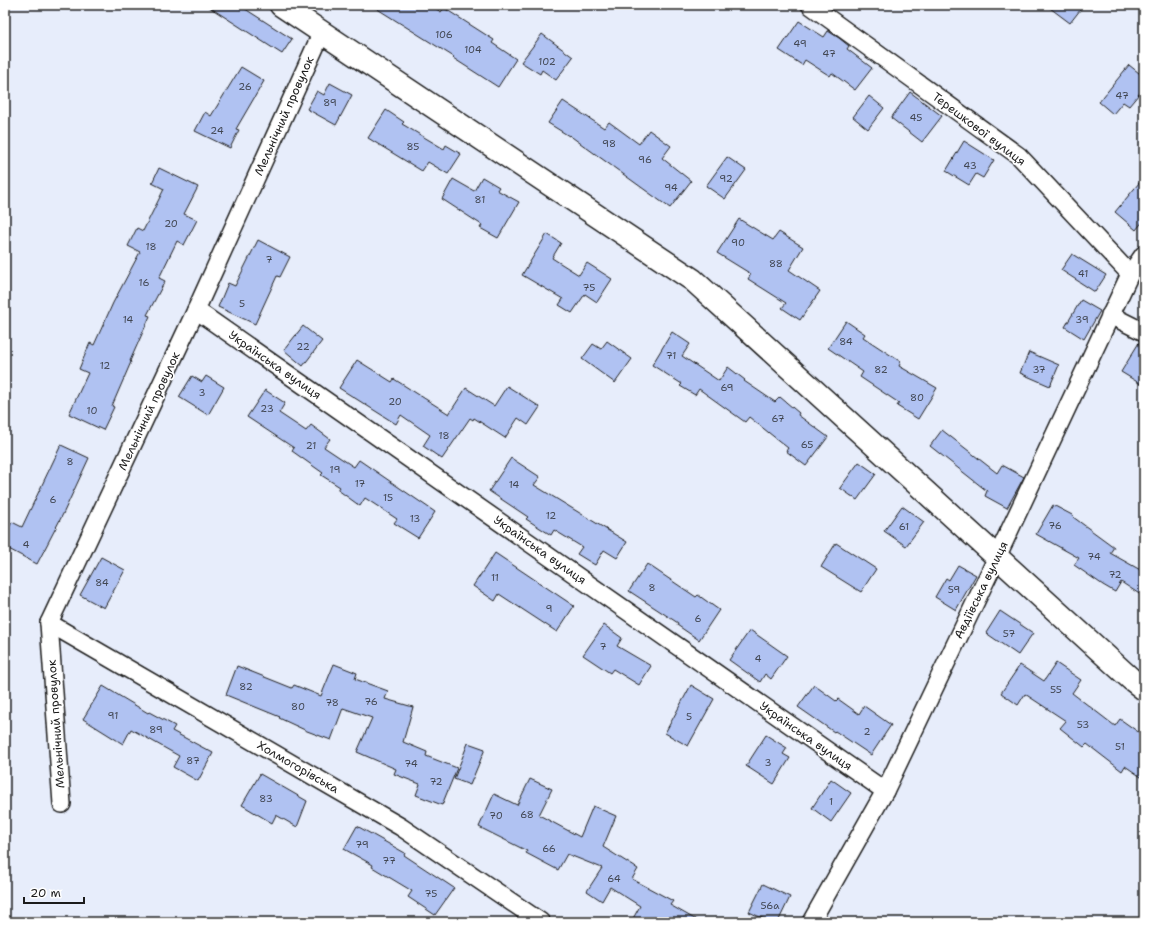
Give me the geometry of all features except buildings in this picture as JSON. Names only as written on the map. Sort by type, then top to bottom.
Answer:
[{"type":"street","points":[[281,5],[693,280],[1131,679],[1144,689]]},
{"type":"street","name":"Терешкової вулиця","points":[[810,5],[1019,156],[1130,274]]},
{"type":"street","name":"Мельнiчний провулок","points":[[62,804],[49,623],[196,310],[322,32]]},
{"type":"street","name":"Авдіївська вулиця","points":[[811,922],[884,791],[997,557],[1130,274],[1144,254]]},
{"type":"street","name":"Українська вулиця","points":[[196,310],[884,791]]},
{"type":"street","points":[[1110,316],[1144,332]]},
{"type":"street","name":"Холмогорівська","points":[[49,623],[401,827],[541,922]]}]
